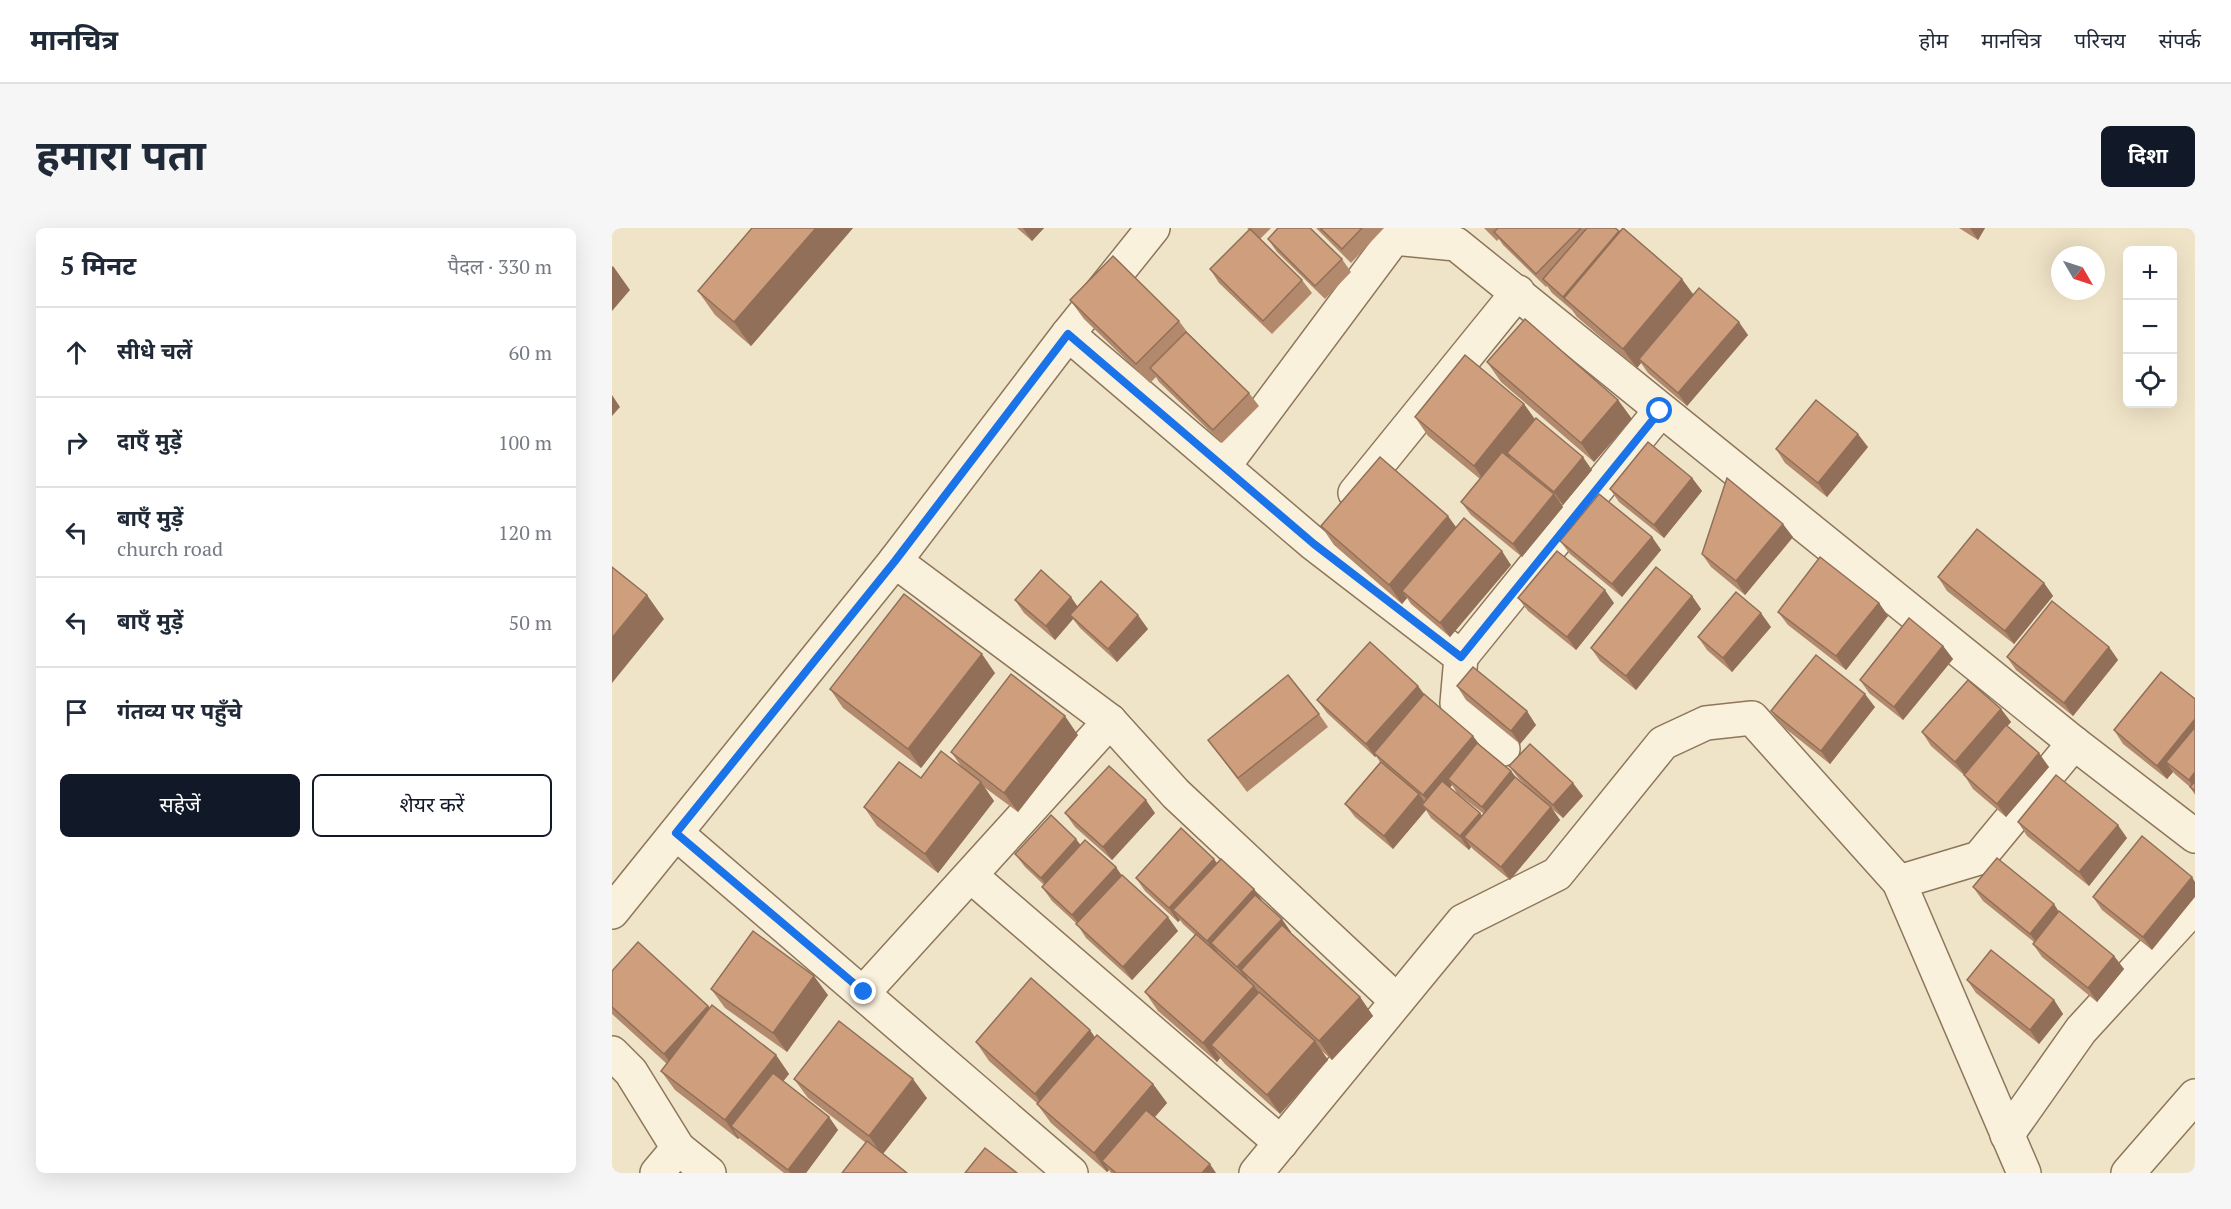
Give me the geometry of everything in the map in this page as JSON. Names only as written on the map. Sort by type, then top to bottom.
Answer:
[{"type":"street","points":[[612,912],[895,561],[1068,334],[1153,228]]},
{"type":"street","points":[[1224,466],[1394,238],[1456,244],[2074,743],[2195,836]]},
{"type":"street","points":[[1314,544],[1518,292]]},
{"type":"street","points":[[1068,334],[1314,544],[1461,657]]},
{"type":"street","points":[[1503,749],[1457,703],[1461,657],[1660,411]]},
{"type":"street","points":[[895,561],[1110,721],[1176,794],[1397,1001]]},
{"type":"street","points":[[1256,1173],[1463,921],[1557,873],[1662,743],[1706,723],[1752,718],[1899,882],[2024,1173]]},
{"type":"street","points":[[864,992],[1110,721]]},
{"type":"street","points":[[1899,882],[1979,858],[2074,743]]},
{"type":"street","points":[[676,833],[864,992],[1071,1173]]},
{"type":"street","points":[[970,876],[1281,1143]]},
{"type":"street","points":[[2007,1135],[2080,1030],[2195,906]]},
{"type":"street","points":[[612,1053],[631,1072],[678,1148],[709,1173]]},
{"type":"street","points":[[2128,1173],[2195,1096]]},
{"type":"street","points":[[657,1173],[678,1148]]},
{"type":"building","points":[[752,228],[816,228],[734,322],[698,291]]},
{"type":"building","points":[[1278,228],[1310,228],[1342,259],[1315,286],[1268,239]]},
{"type":"building","points":[[1320,228],[1362,228],[1342,249]]},
{"type":"building","points":[[1498,228],[1581,228],[1536,274],[1494,232]]},
{"type":"building","points":[[1587,228],[1615,228],[1619,231],[1563,297],[1543,279]]},
{"type":"building","points":[[1623,228],[1682,279],[1623,349],[1564,298]]},
{"type":"building","points":[[1250,229],[1302,280],[1263,321],[1210,269]]},
{"type":"building","points":[[1113,256],[1179,321],[1136,364],[1070,300]]},
{"type":"building","points":[[1699,288],[1739,322],[1678,393],[1639,359]]},
{"type":"building","points":[[1525,319],[1618,400],[1581,443],[1487,362]]},
{"type":"building","points":[[1186,332],[1249,393],[1213,430],[1150,368]]},
{"type":"building","points":[[1465,355],[1524,404],[1474,466],[1415,417]]},
{"type":"building","points":[[1816,400],[1858,434],[1818,483],[1776,449]]},
{"type":"building","points":[[1536,418],[1583,457],[1554,492],[1507,453]]},
{"type":"building","points":[[1648,442],[1692,478],[1654,525],[1610,489]]},
{"type":"building","points":[[1502,452],[1554,494],[1513,544],[1461,502]]},
{"type":"building","points":[[1380,457],[1448,516],[1389,585],[1321,526]]},
{"type":"building","points":[[1727,478],[1783,524],[1736,581],[1702,554]]},
{"type":"building","points":[[1599,494],[1652,537],[1612,584],[1560,541]]},
{"type":"building","points":[[1464,518],[1502,551],[1440,623],[1402,591]]},
{"type":"building","points":[[1977,529],[2044,583],[2005,631],[1938,577]]},
{"type":"building","points":[[1557,551],[1605,590],[1567,637],[1518,598]]},
{"type":"building","points":[[1820,557],[1879,603],[1836,656],[1778,612]]},
{"type":"building","points":[[612,567],[647,595],[612,638]]},
{"type":"building","points":[[1656,567],[1692,596],[1626,676],[1591,648]]},
{"type":"building","points":[[1041,570],[1071,597],[1046,626],[1015,600]]},
{"type":"building","points":[[1101,581],[1138,615],[1108,649],[1070,615]]},
{"type":"building","points":[[1736,592],[1761,613],[1723,658],[1698,637]]},
{"type":"building","points":[[904,594],[982,654],[908,749],[830,689]]},
{"type":"building","points":[[2052,601],[2109,647],[2064,703],[2007,657]]},
{"type":"building","points":[[1909,618],[1943,646],[1894,707],[1860,680]]},
{"type":"building","points":[[1370,642],[1418,686],[1366,744],[1317,700]]},
{"type":"building","points":[[1816,655],[1865,694],[1821,751],[1771,711]]},
{"type":"building","points":[[1473,667],[1527,711],[1511,731],[1457,686]]},
{"type":"building","points":[[2161,672],[2195,699],[2195,719],[2157,766],[2114,730]]},
{"type":"building","points":[[1011,674],[1065,716],[1004,793],[951,752]]},
{"type":"building","points":[[1288,675],[1319,714],[1238,778],[1208,740]]},
{"type":"building","points":[[1968,680],[2001,709],[1955,762],[1922,732]]},
{"type":"building","points":[[1424,694],[1473,736],[1423,795],[1374,753]]},
{"type":"building","points":[[2006,725],[2039,753],[1997,804],[1964,775]]},
{"type":"building","points":[[2195,727],[2195,772],[2189,780],[2166,762]]},
{"type":"building","points":[[1477,743],[1511,771],[1482,807],[1448,779]]},
{"type":"building","points":[[1530,744],[1573,783],[1553,805],[1509,766]]},
{"type":"building","points":[[941,751],[981,782],[925,854],[864,807],[899,762],[921,778]]},
{"type":"building","points":[[1381,762],[1419,794],[1384,836],[1345,804]]},
{"type":"building","points":[[1109,766],[1146,800],[1103,847],[1065,813]]},
{"type":"building","points":[[2056,775],[2118,825],[2079,872],[2018,822]]},
{"type":"building","points":[[1515,777],[1551,807],[1501,867],[1464,837]]},
{"type":"building","points":[[1442,781],[1480,813],[1460,836],[1422,805]]},
{"type":"building","points":[[2195,781],[2195,791],[2190,787]]},
{"type":"building","points":[[1051,815],[1076,839],[1041,878],[1015,854]]},
{"type":"building","points":[[1181,828],[1214,859],[1169,908],[1136,878]]},
{"type":"building","points":[[2142,836],[2192,877],[2143,937],[2093,897]]},
{"type":"building","points":[[1085,840],[1116,867],[1072,915],[1042,887]]},
{"type":"building","points":[[1997,858],[2054,904],[2030,934],[1973,887]]},
{"type":"building","points":[[1221,859],[1254,889],[1207,941],[1173,910]]},
{"type":"building","points":[[1122,875],[1168,917],[1123,967],[1076,924]]},
{"type":"building","points":[[1255,895],[1282,919],[1237,967],[1211,943]]},
{"type":"building","points":[[2059,911],[2114,956],[2088,988],[2033,944]]},
{"type":"building","points":[[1282,925],[1360,997],[1319,1041],[1241,970]]},
{"type":"building","points":[[753,931],[814,976],[773,1033],[711,989]]},
{"type":"building","points":[[1196,934],[1254,986],[1203,1043],[1145,992]]},
{"type":"building","points":[[638,942],[708,1006],[664,1054],[612,1007],[612,971]]},
{"type":"building","points":[[1991,950],[2054,1000],[2030,1030],[1967,980]]},
{"type":"building","points":[[1031,978],[1090,1030],[1035,1094],[976,1042]]},
{"type":"building","points":[[1259,992],[1315,1041],[1267,1095],[1211,1045]]},
{"type":"building","points":[[712,1005],[776,1055],[725,1120],[661,1071]]},
{"type":"building","points":[[839,1021],[913,1079],[869,1136],[794,1079]]},
{"type":"building","points":[[1097,1035],[1153,1084],[1094,1153],[1037,1104]]},
{"type":"building","points":[[773,1073],[829,1117],[788,1170],[731,1126]]},
{"type":"building","points":[[1146,1110],[1210,1164],[1202,1173],[1116,1173],[1102,1161]]},
{"type":"building","points":[[867,1141],[907,1173],[842,1173]]},
{"type":"building","points":[[985,1148],[1017,1173],[965,1173]]},
{"type":"route","points":[[864,992],[676,833],[895,561],[1068,334],[1314,544],[1461,657],[1660,411]]}]
